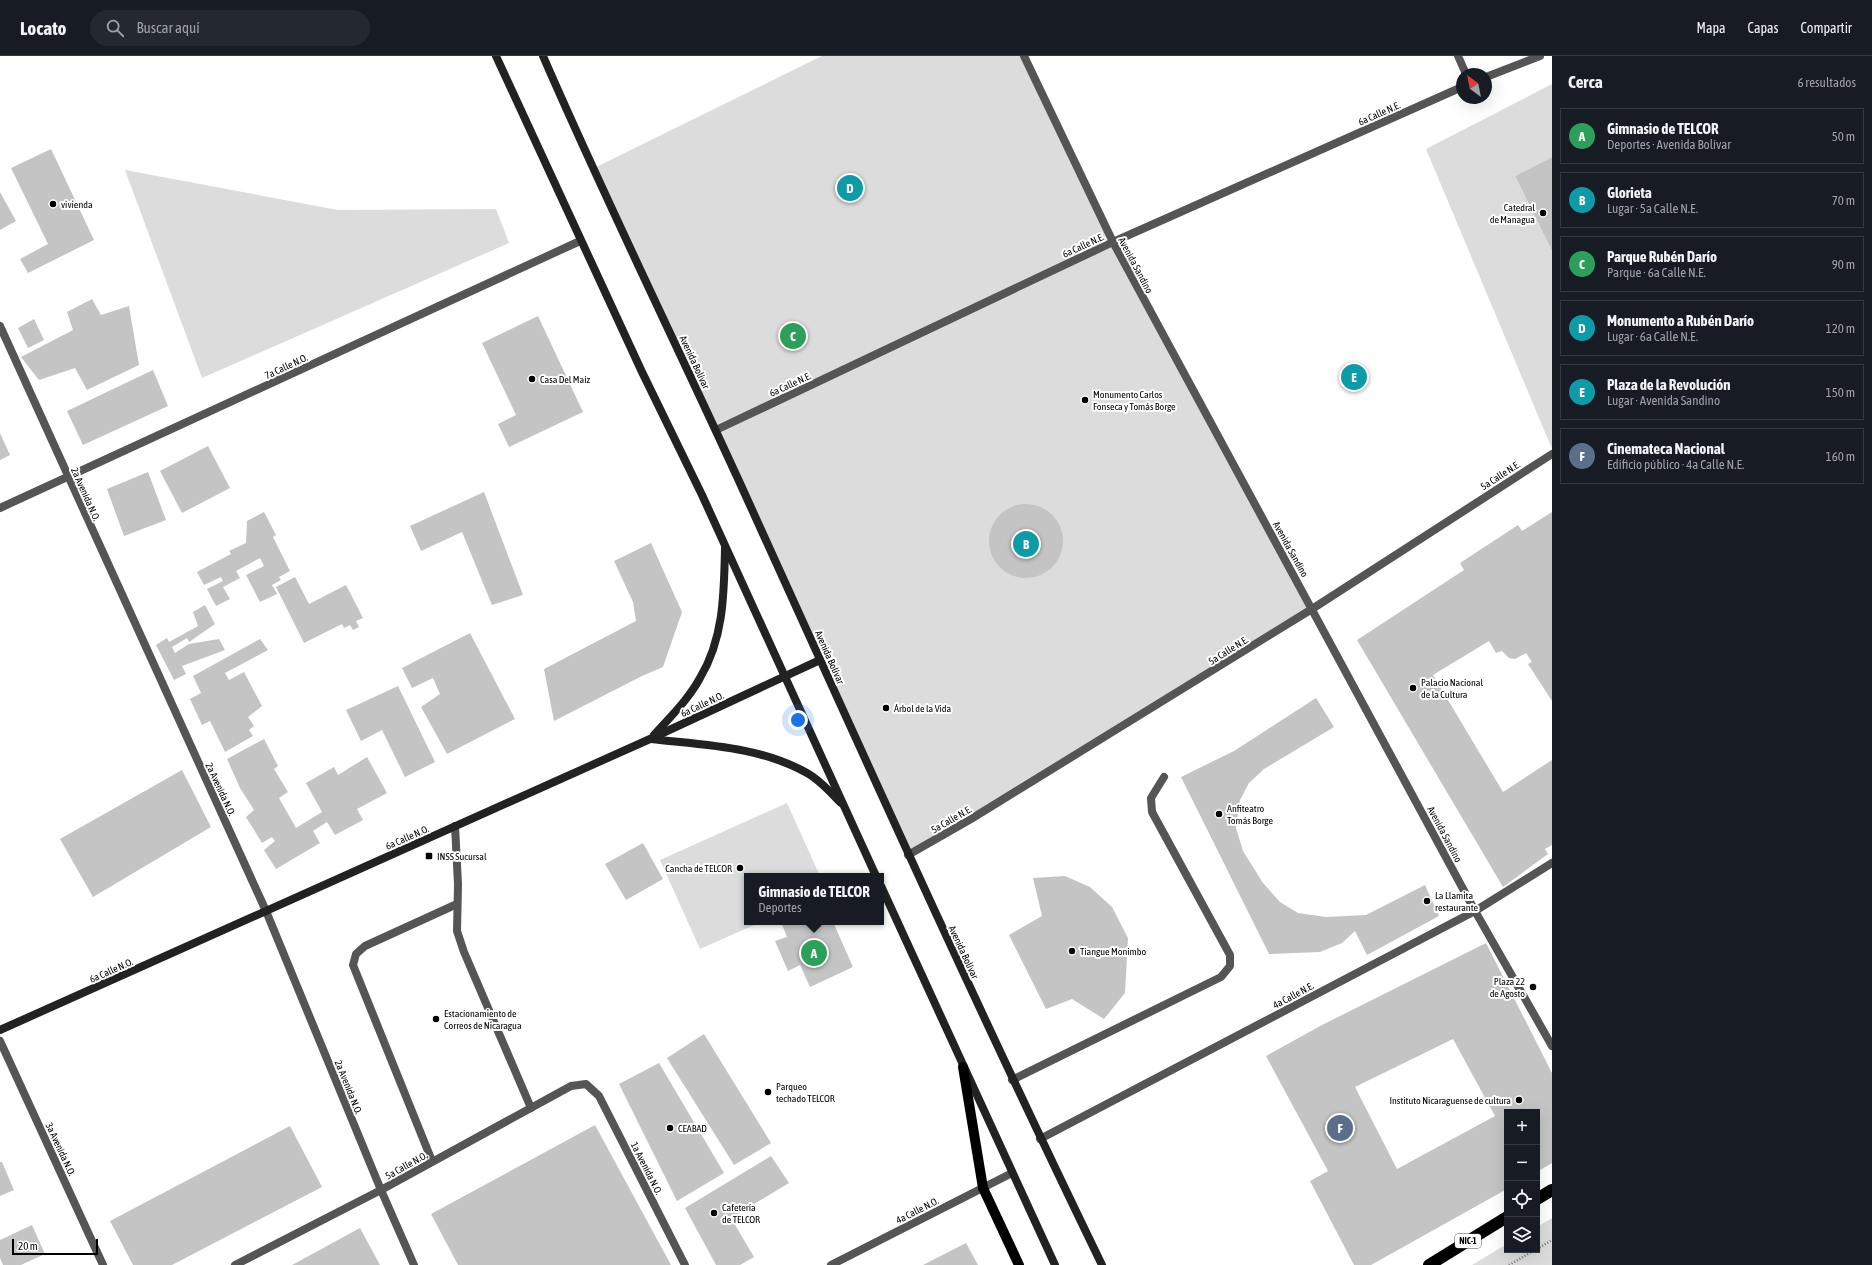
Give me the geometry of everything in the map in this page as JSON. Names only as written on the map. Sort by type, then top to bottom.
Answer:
[{"type":"highway","points":[[1540,1197],[1552,1190]]},
{"type":"highway","name":"NIC-1","points":[[1430,1265],[1504,1219]]},
{"type":"main road","points":[[963,1067],[983,1188],[1019,1265]]},
{"type":"street","points":[[496,56],[580,241],[725,546],[875,873]]},
{"type":"street","name":"Avenida Bolívar","points":[[542,56],[592,169],[716,430],[908,855],[1012,1080],[1102,1265]]},
{"type":"street","name":"Avenida Sandino","points":[[1024,56],[1113,242],[1475,911],[1552,1046]]},
{"type":"street","points":[[1458,56],[1463,68]]},
{"type":"street","points":[[1492,75],[1540,56]]},
{"type":"street","name":"6a Calle N.E.","points":[[716,430],[1113,242],[1456,89]]},
{"type":"street","name":"7a Calle N.O.","points":[[0,508],[580,241]]},
{"type":"street","name":"2a Avenida N.O.","points":[[0,326],[266,911],[381,1190],[414,1265]]},
{"type":"street","name":"5a Calle N.E.","points":[[908,855],[971,819],[1312,609],[1552,454]]},
{"type":"street","points":[[650,739],[681,706],[700,678],[710,658],[718,635],[722,611],[725,546]]},
{"type":"street","name":"6a Calle N.O.","points":[[0,1030],[650,739],[820,660]]},
{"type":"street","points":[[650,739],[722,747],[768,756],[807,773],[844,806]]},
{"type":"street","points":[[1012,1080],[1221,977],[1230,966],[1230,955],[1152,812],[1151,798],[1164,777]]},
{"type":"street","points":[[455,826],[458,884],[457,931],[464,952],[531,1108]]},
{"type":"street","name":"4a Calle N.E.","points":[[1040,1139],[1475,911],[1552,863]]},
{"type":"street","points":[[884,893],[1055,1265]]},
{"type":"street","points":[[432,1161],[353,965],[356,954],[365,946],[457,904]]},
{"type":"street","name":"3a Avenida N.O.","points":[[0,1041],[104,1265]]},
{"type":"street","name":"5a Calle N.O.","points":[[235,1265],[381,1190],[571,1086],[586,1084]]},
{"type":"street","name":"1a Avenida N.O.","points":[[586,1084],[599,1096],[686,1265]]},
{"type":"street","name":"4a Calle N.O.","points":[[831,1265],[1012,1173]]},
{"type":"path","points":[[1540,1247],[1552,1240]]},
{"type":"path","points":[[1509,1265],[1529,1253]]},
{"type":"shaded area","points":[[822,56],[1024,56],[1113,242],[1312,609],[908,855],[592,169]]},
{"type":"shaded area","points":[[1552,84],[1552,157],[1515,176],[1552,251],[1552,449],[1426,149]]},
{"type":"shaded area","points":[[125,170],[338,210],[496,209],[509,243],[202,378]]},
{"type":"shaded area","name":"Cancha de TELCOR","points":[[787,803],[819,873],[744,873],[744,925],[754,925],[700,949],[660,860]]},
{"type":"shaded area","points":[[1552,1218],[1552,1265],[1472,1265],[1504,1246],[1504,1253],[1540,1253],[1540,1225]]},
{"type":"building","name":"vivienda","points":[[51,149],[94,240],[28,273],[20,259],[48,244],[11,168]]},
{"type":"building","name":"Catedral de Managua","points":[[1552,157],[1552,251],[1515,176]]},
{"type":"building","points":[[0,192],[16,221],[0,230]]},
{"type":"building","points":[[92,299],[101,315],[129,306],[139,365],[87,390],[75,368],[39,380],[21,357],[73,330],[67,312]]},
{"type":"building","points":[[538,316],[583,412],[509,447],[498,424],[516,415],[482,343]]},
{"type":"building","points":[[34,319],[44,340],[28,348],[18,328]]},
{"type":"building","points":[[153,370],[168,406],[83,445],[67,411]]},
{"type":"building","points":[[0,433],[10,455],[0,460]]},
{"type":"building","points":[[208,446],[230,488],[182,513],[160,471]]},
{"type":"building","points":[[148,472],[166,520],[124,536],[107,489]]},
{"type":"building","points":[[484,492],[523,595],[492,605],[462,532],[421,551],[410,526]]},
{"type":"building","points":[[1026,504],[1047,510],[1057,520],[1063,541],[1057,562],[1047,572],[1026,578],[1005,572],[995,562],[989,541],[995,520],[1005,510]]},
{"type":"building","points":[[264,512],[276,535],[273,537],[290,571],[279,577],[281,580],[272,585],[277,594],[260,602],[246,575],[264,566],[260,558],[236,571],[240,578],[223,587],[230,599],[216,606],[207,589],[223,581],[221,577],[204,585],[197,572],[231,554],[229,551],[246,543],[247,521]]},
{"type":"building","name":"Palacio Nacional de la Cultura","points":[[1552,512],[1552,701],[1528,664],[1532,662],[1526,653],[1515,659],[1509,658],[1502,651],[1496,653],[1489,641],[1433,675],[1503,792],[1552,760],[1552,845],[1545,849],[1548,854],[1503,887],[1357,640],[1464,570],[1460,563],[1518,525],[1522,531]]},
{"type":"building","points":[[651,543],[682,612],[663,667],[642,676],[554,721],[544,669],[636,621],[633,602],[614,561]]},
{"type":"building","points":[[295,577],[309,604],[346,585],[363,618],[356,621],[359,627],[353,630],[350,625],[344,628],[342,624],[304,643],[276,587]]},
{"type":"building","points":[[205,605],[215,624],[189,642],[187,638],[172,647],[175,653],[189,644],[219,639],[225,650],[182,666],[186,674],[174,680],[156,645],[167,638],[169,642],[198,626],[193,612]]},
{"type":"building","points":[[470,633],[515,719],[447,754],[421,707],[440,694],[433,678],[412,688],[402,668]]},
{"type":"building","points":[[260,639],[268,650],[225,673],[229,680],[244,672],[262,706],[248,717],[254,726],[249,730],[253,736],[225,752],[210,721],[202,725],[190,699],[201,693],[193,676]]},
{"type":"building","points":[[398,686],[435,762],[405,777],[382,730],[361,741],[346,710]]},
{"type":"building","name":"Anfiteatro Tomás Borge","points":[[1316,698],[1334,727],[1264,769],[1249,783],[1240,800],[1236,828],[1243,851],[1263,883],[1280,902],[1298,913],[1326,917],[1366,915],[1425,885],[1439,916],[1367,955],[1355,931],[1342,943],[1320,952],[1269,954],[1181,777],[1234,751]]},
{"type":"building","points":[[264,739],[278,766],[274,769],[288,792],[279,798],[296,828],[322,812],[306,783],[334,767],[338,775],[367,757],[387,793],[357,809],[363,820],[335,835],[327,822],[313,831],[320,843],[276,869],[264,850],[275,841],[272,837],[262,843],[246,817],[254,810],[240,788],[227,759]]},
{"type":"building","points":[[182,770],[211,827],[93,897],[60,839]]},
{"type":"building","points":[[643,843],[663,879],[626,900],[605,864]]},
{"type":"building","name":"Tiangue Monimbo","points":[[1065,876],[1090,887],[1112,907],[1128,938],[1125,993],[1104,1019],[1072,999],[1046,1009],[1009,935],[1042,916],[1033,878]]},
{"type":"building","points":[[782,925],[834,925],[853,967],[810,987],[800,965],[788,971],[775,941],[787,937]]},
{"type":"building","name":"Instituto Nicaraguense de cultura","points":[[1486,943],[1552,1073],[1552,1163],[1540,1170],[1540,1109],[1504,1109],[1504,1191],[1371,1265],[1354,1265],[1310,1181],[1328,1171],[1266,1056],[1322,1025]],"holes":[[[1453,1039],[1495,1116],[1397,1169],[1355,1087]]]},
{"type":"building","points":[[704,1034],[771,1143],[734,1165],[667,1058]]},
{"type":"building","name":"CEABAD","points":[[659,1063],[724,1173],[677,1201],[619,1084]]},
{"type":"building","points":[[595,1125],[671,1265],[458,1265],[431,1214]]},
{"type":"building","points":[[290,1126],[322,1187],[172,1265],[133,1265],[110,1221]]},
{"type":"building","name":"Cafetería de TELCOR","points":[[771,1156],[789,1183],[731,1218],[754,1257],[740,1265],[716,1265],[685,1208]]},
{"type":"building","points":[[0,1162],[2,1162],[14,1190],[0,1196]]},
{"type":"building","points":[[32,1225],[45,1254],[21,1265],[3,1265],[0,1258],[0,1240]]},
{"type":"building","points":[[360,1228],[380,1265],[292,1265]]},
{"type":"building","points":[[966,1243],[978,1265],[923,1265]]},
{"type":"place","name":"Monumento a Rubén Darío","points":[[850,188]]},
{"type":"place","name":"vivienda","points":[[53,204]]},
{"type":"place","name":"Catedral de Managua","points":[[1543,213]]},
{"type":"place","name":"Parque Rubén Darío","points":[[793,336]]},
{"type":"place","name":"Plaza de la Revolución","points":[[1354,377]]},
{"type":"place","name":"Casa Del Maíz","points":[[532,379]]},
{"type":"place","name":"Monumento Carlos Fonseca y Tomás Borge","points":[[1085,400]]},
{"type":"place","name":"Glorieta","points":[[1026,544]]},
{"type":"place","name":"Palacio Nacional de la Cultura","points":[[1413,688]]},
{"type":"place","name":"Árbol de la Vida","points":[[886,708]]},
{"type":"place","name":"Anfiteatro Tomás Borge","points":[[1219,814]]},
{"type":"place","name":"INSS Sucursal","points":[[429,856]]},
{"type":"place","name":"Cancha de TELCOR","points":[[740,868]]},
{"type":"place","name":"La Llamita restaurante","points":[[1427,901]]},
{"type":"place","name":"Tiangue Monimbo","points":[[1072,951]]},
{"type":"place","name":"Gimnasio de TELCOR","points":[[814,953]]},
{"type":"place","name":"Plaza 22 de Agosto","points":[[1533,987]]},
{"type":"place","name":"Estacionamiento de Correos de Nicaragua","points":[[436,1019]]},
{"type":"place","name":"Parqueo techado TELCOR","points":[[768,1092]]},
{"type":"place","name":"Instituto Nicaraguense de cultura","points":[[1519,1100]]},
{"type":"place","name":"CEABAD","points":[[670,1128]]},
{"type":"place","name":"Cinemateca Nacional","points":[[1340,1128]]},
{"type":"place","name":"Cafetería de TELCOR","points":[[714,1213]]}]
